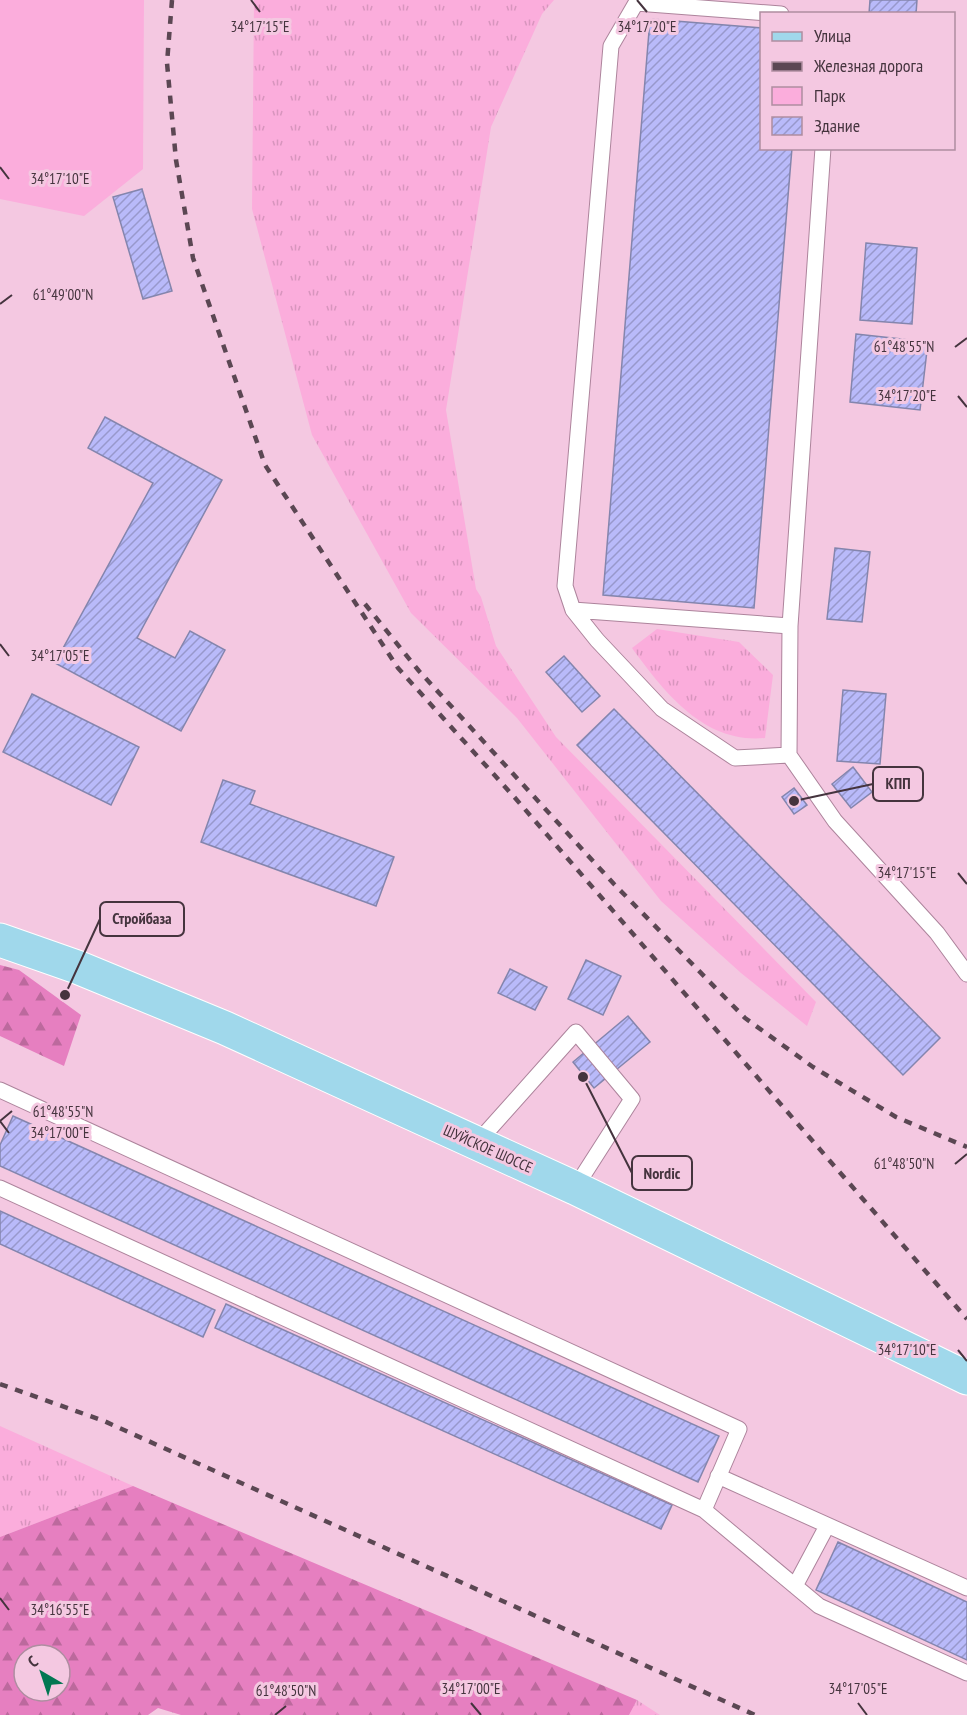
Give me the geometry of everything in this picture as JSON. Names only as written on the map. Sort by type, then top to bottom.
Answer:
[{"type":"main road","name":"ШУЙСКОЕ ШОССЕ","points":[[0,940],[76,967],[225,1028],[575,1188],[967,1378]]},
{"type":"lane","points":[[760,12],[636,3],[611,46],[566,586],[573,610],[597,640],[662,710],[735,758],[789,755]]},
{"type":"lane","points":[[823,150],[790,626],[789,755],[835,821],[937,933],[967,974]]},
{"type":"lane","points":[[573,610],[790,626]]},
{"type":"lane","points":[[476,1144],[576,1032],[632,1099],[575,1188]]},
{"type":"lane","points":[[1,1093],[739,1429],[704,1510]]},
{"type":"lane","points":[[0,1188],[704,1510],[819,1606],[967,1673]]},
{"type":"lane","points":[[718,1476],[967,1588]]},
{"type":"lane","points":[[795,1586],[827,1526]]},
{"type":"green space","points":[[0,0],[144,0],[143,169],[84,216],[0,199]]},
{"type":"green space","points":[[254,0],[554,0],[542,14],[491,127],[446,410],[476,589],[481,597],[496,646],[556,737],[816,1002],[807,1026],[741,973],[661,901],[517,718],[411,613],[312,435],[252,209]]},
{"type":"green space","points":[[657,629],[739,642],[773,675],[765,738],[743,738],[723,733],[688,712],[672,697],[632,648]]},
{"type":"green space","points":[[0,965],[19,970],[81,1015],[64,1066],[0,1036]]},
{"type":"green space","points":[[0,1426],[133,1486],[0,1537]]},
{"type":"green space","points":[[133,1486],[637,1700],[629,1715],[181,1715],[158,1708],[148,1715],[0,1715],[0,1537]]},
{"type":"green space","points":[[637,1700],[660,1715],[629,1715]]},
{"type":"building","points":[[870,0],[917,0],[916,12],[869,12]]},
{"type":"building","points":[[650,19],[760,28],[760,150],[792,150],[754,608],[603,595]]},
{"type":"building","points":[[142,189],[172,291],[143,299],[113,197]]},
{"type":"building","points":[[866,243],[917,248],[912,324],[860,320]]},
{"type":"building","points":[[856,334],[928,342],[920,410],[850,402]]},
{"type":"building","points":[[105,417],[222,480],[137,638],[175,658],[190,631],[225,650],[181,731],[55,663],[153,483],[88,448]]},
{"type":"building","points":[[835,548],[870,552],[862,622],[827,619]]},
{"type":"building","points":[[564,656],[600,696],[582,712],[546,672]]},
{"type":"building","points":[[843,690],[886,694],[880,764],[837,761]]},
{"type":"building","points":[[32,694],[139,747],[111,805],[3,752]]},
{"type":"building","points":[[614,709],[940,1038],[903,1075],[577,745]]},
{"type":"building","points":[[853,767],[872,792],[851,808],[832,784]]},
{"type":"building","points":[[223,780],[255,791],[250,804],[394,857],[376,906],[201,842]]},
{"type":"building","points":[[794,788],[807,805],[794,814],[782,797]]},
{"type":"building","points":[[586,960],[621,976],[603,1015],[568,999]]},
{"type":"building","points":[[510,969],[547,987],[535,1010],[498,993]]},
{"type":"building","points":[[628,1016],[650,1042],[594,1088],[573,1062]]},
{"type":"building","points":[[13,1116],[719,1436],[698,1482],[0,1166],[0,1145]]},
{"type":"building","points":[[0,1211],[215,1310],[203,1337],[0,1244]]},
{"type":"building","points":[[226,1304],[672,1505],[661,1529],[215,1328]]},
{"type":"building","points":[[838,1542],[967,1602],[967,1660],[816,1590]]},
{"type":"railway","points":[[172,0],[167,63],[176,160],[193,258],[265,465],[398,668],[516,799],[967,1319]]},
{"type":"railway","points":[[365,604],[419,671],[614,884],[745,1018],[813,1067],[896,1117],[967,1147]]},
{"type":"railway","points":[[0,1384],[104,1421],[755,1715]]},
{"type":"place","name":"КПП","points":[[794,801]]},
{"type":"place","name":"Стройбаза","points":[[65,995]]},
{"type":"place","name":"Nordic","points":[[583,1077]]}]
